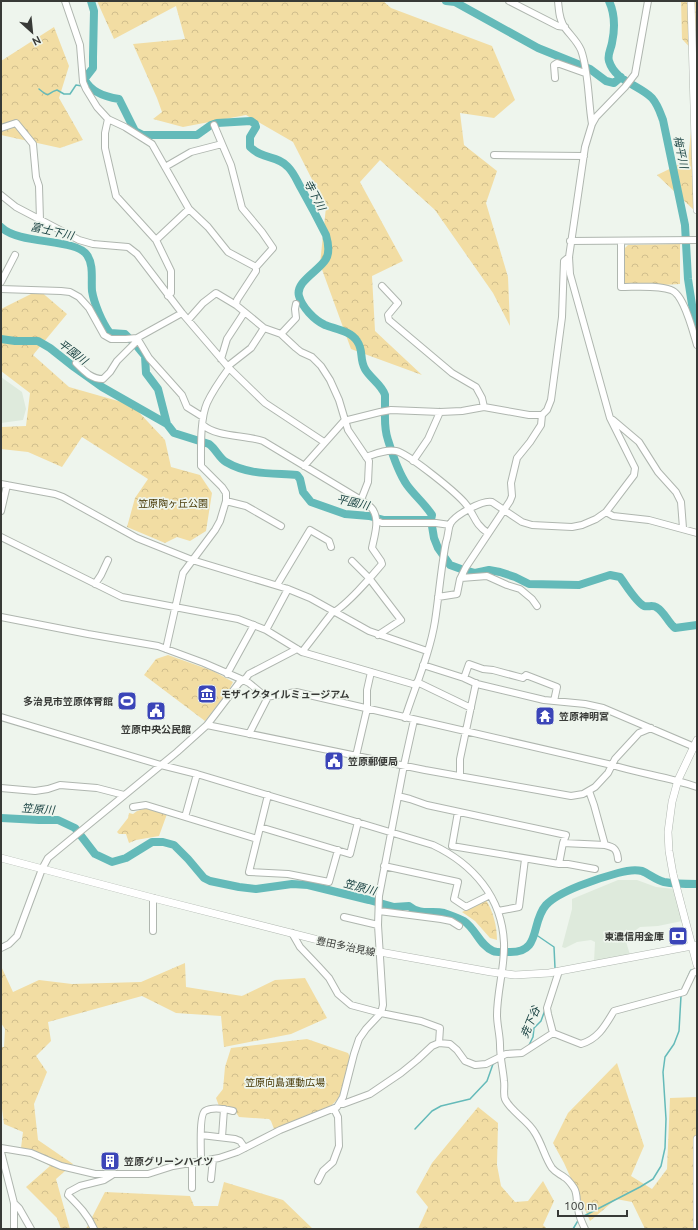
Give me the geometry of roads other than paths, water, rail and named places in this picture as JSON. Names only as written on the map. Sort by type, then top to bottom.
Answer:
[{"type":"main road","points":[[691,1],[697,210]]},
{"type":"main road","points":[[696,745],[678,780],[672,802],[668,832],[669,851],[673,874],[694,946],[697,965]]},
{"type":"main road","name":"豊田多治見線","points":[[1,858],[330,943],[379,953],[515,975],[560,971],[694,946]]},
{"type":"main road","points":[[697,1139],[697,1229]]},
{"type":"street","points":[[66,1],[80,45],[85,86],[97,107],[108,119],[125,127],[152,144],[189,210],[208,227],[228,252],[256,268]]},
{"type":"street","points":[[509,1],[558,26],[565,27]]},
{"type":"street","points":[[558,1],[559,16],[565,27],[577,42],[584,63],[592,124]]},
{"type":"street","points":[[405,718],[423,665],[435,622],[444,552],[450,525],[456,518],[469,509],[487,501],[492,502],[522,522],[532,525],[572,527],[582,525],[596,519],[606,512],[634,475],[635,468],[610,418],[570,274],[569,257],[570,241],[584,156],[592,124],[596,117],[635,74],[648,1]]},
{"type":"street","points":[[556,78],[554,66],[557,63],[585,72]]},
{"type":"street","points":[[108,119],[104,148],[116,196],[156,240],[170,271],[171,293],[168,296]]},
{"type":"street","points":[[1,128],[16,123],[33,144],[36,177],[39,186],[40,220]]},
{"type":"street","points":[[214,125],[231,165],[242,208],[273,248],[256,268],[256,271],[237,300],[236,305]]},
{"type":"street","points":[[165,167],[191,152],[222,144]]},
{"type":"street","points":[[494,155],[584,156]]},
{"type":"street","points":[[1,195],[16,207],[79,240],[93,244],[128,247],[137,254],[168,296],[228,367],[265,403],[324,442]]},
{"type":"street","points":[[156,240],[189,210]]},
{"type":"street","points":[[570,241],[695,241]]},
{"type":"street","points":[[621,241],[621,287],[661,287],[673,290],[688,314],[697,345]]},
{"type":"street","points":[[1,282],[15,255]]},
{"type":"street","points":[[438,597],[457,594],[466,567],[504,511],[512,496],[511,483],[517,458],[541,425],[542,415],[547,410],[551,400],[562,317],[564,261],[569,257]]},
{"type":"street","points":[[382,286],[398,303],[388,315],[389,320],[452,373],[476,387],[482,398],[484,407]]},
{"type":"street","points":[[1,289],[61,291],[70,292],[79,296],[89,308],[104,335],[111,338],[135,341],[182,395],[187,407],[203,417]]},
{"type":"street","points":[[188,320],[203,303],[216,293],[236,305],[264,328],[281,334],[296,348],[312,357],[321,366],[330,380],[339,400],[348,430],[370,465],[368,482],[361,500]]},
{"type":"street","points":[[281,334],[296,318],[296,304]]},
{"type":"street","points":[[76,363],[89,375],[96,379],[103,379],[135,341],[182,313]]},
{"type":"street","points":[[221,358],[228,339],[244,313]]},
{"type":"street","points":[[166,649],[183,573],[215,530],[220,521],[226,501],[226,493],[222,487],[201,466],[203,417],[206,404],[228,367],[251,348],[264,328]]},
{"type":"street","points":[[304,466],[344,420],[380,412],[391,410],[440,412],[462,411],[484,407],[529,415],[542,415]]},
{"type":"street","points":[[413,461],[428,439],[440,412]]},
{"type":"street","points":[[610,418],[639,442],[658,472],[676,492],[682,502],[683,528]]},
{"type":"street","points":[[203,425],[212,432],[252,437],[263,441],[361,500],[372,508],[376,517],[382,523],[450,525]]},
{"type":"street","points":[[366,457],[389,450],[396,451],[413,461],[453,491],[469,509],[480,527],[488,533]]},
{"type":"street","points":[[1,511],[4,484],[55,494],[137,538],[192,560],[288,589],[310,598],[378,635],[427,651]]},
{"type":"street","points":[[226,501],[246,506],[281,526]]},
{"type":"street","points":[[606,512],[613,516],[649,520],[697,533]]},
{"type":"street","points":[[1,948],[17,936],[42,869],[48,858],[207,725],[239,683],[249,674],[299,651],[332,613],[336,612],[349,600],[382,564],[372,548],[376,517]]},
{"type":"street","points":[[276,585],[310,530],[329,541],[331,547]]},
{"type":"street","points":[[1,537],[122,597],[238,619],[266,630],[299,651],[417,684],[471,708]]},
{"type":"street","points":[[95,584],[108,560]]},
{"type":"street","points":[[352,561],[369,578],[401,620],[378,635]]},
{"type":"street","points":[[462,576],[487,576],[506,585],[520,589],[532,599],[536,606]]},
{"type":"street","points":[[266,630],[288,589]]},
{"type":"street","points":[[1,617],[158,646],[243,680],[268,697],[296,692],[612,765],[636,772],[678,780],[697,787]]},
{"type":"street","points":[[227,674],[254,625]]},
{"type":"street","points":[[464,678],[469,664],[482,669],[493,670],[523,678],[526,675],[557,687],[554,701]]},
{"type":"street","points":[[423,665],[476,683],[544,700],[594,706],[696,745]]},
{"type":"street","points":[[356,756],[367,709],[367,690],[371,672]]},
{"type":"street","points":[[460,776],[460,759],[476,683]]},
{"type":"street","points":[[249,734],[268,697]]},
{"type":"street","points":[[1,717],[391,831],[433,845],[461,861],[475,874],[490,895],[498,911],[504,943],[497,1015],[500,1056],[504,1081],[504,1098],[515,1112],[521,1116],[535,1132],[552,1168],[558,1174],[565,1177],[575,1189],[578,1210],[585,1229]]},
{"type":"street","points":[[1,1148],[31,1153],[61,1166],[88,1173],[148,1174],[173,1166],[200,1160],[219,1158],[245,1148],[280,1130],[334,1109],[340,1104],[344,1097],[359,1039],[381,1013],[383,1005],[379,953],[379,896],[414,720]]},
{"type":"street","points":[[207,725],[356,756],[562,795],[576,796],[589,791],[602,779],[615,760],[639,733],[651,728]]},
{"type":"street","points":[[185,817],[197,774]]},
{"type":"street","points":[[1,788],[35,791],[60,785],[97,788],[124,795]]},
{"type":"street","points":[[589,791],[596,811],[604,845]]},
{"type":"street","points":[[268,795],[248,872],[288,874],[329,882],[338,850]]},
{"type":"street","points":[[398,796],[415,800],[427,805],[566,835],[559,864]]},
{"type":"street","points":[[133,807],[146,805],[257,839]]},
{"type":"street","points":[[458,812],[452,846],[525,859],[595,869]]},
{"type":"street","points":[[260,827],[350,854],[358,822]]},
{"type":"street","points":[[563,843],[613,846],[617,852],[618,859]]},
{"type":"street","points":[[498,911],[519,907],[525,859]]},
{"type":"street","points":[[384,866],[458,882],[454,899],[466,907],[490,895]]},
{"type":"street","points":[[153,898],[153,931]]},
{"type":"street","points":[[379,911],[441,919],[451,921],[460,926]]},
{"type":"street","points":[[344,917],[378,925]]},
{"type":"street","points":[[292,933],[300,947],[319,966],[344,1000],[351,1005],[440,1028],[439,1043]]},
{"type":"street","points":[[553,1033],[547,1008],[560,971]]},
{"type":"street","points":[[553,1033],[581,1044],[599,1034],[614,1011],[681,993],[693,973],[697,972]]},
{"type":"street","points":[[340,1104],[370,1094],[412,1065],[432,1046],[439,1043],[450,1044],[457,1050],[465,1061],[474,1065],[486,1064],[506,1054],[522,1053],[553,1033]]},
{"type":"street","points":[[200,1160],[201,1124],[203,1113],[214,1109],[232,1111]]},
{"type":"street","points":[[222,1137],[224,1109]]},
{"type":"street","points":[[318,1181],[323,1171],[333,1162],[339,1146],[338,1117],[334,1109]]},
{"type":"street","points":[[201,1135],[238,1140],[245,1148]]},
{"type":"street","points":[[1,1152],[14,1203],[14,1229]]},
{"type":"street","points":[[211,1179],[213,1159]]},
{"type":"street","points":[[192,1162],[192,1188]]},
{"type":"street","points":[[94,1229],[81,1207],[68,1195],[69,1192],[76,1188],[104,1180],[114,1174]]},
{"type":"street","points":[[14,1203],[19,1208],[30,1229]]},
{"type":"waterway","name":"寺下川","points":[[91,1],[94,11],[93,68],[85,80],[95,91],[109,97],[119,99],[135,131],[143,135],[197,135],[211,125],[217,123],[251,121],[256,127],[250,137],[250,147],[260,154],[284,163],[294,174],[326,235],[328,247],[326,259],[304,281],[299,291],[299,296],[306,309],[317,320],[325,325],[351,335],[357,341],[365,369],[385,395],[386,432],[396,464],[407,485],[432,515],[431,520],[434,538],[438,548],[450,565],[475,573],[489,570],[500,572],[529,584],[579,585],[610,575],[620,577],[634,597],[641,604],[644,606],[655,606],[675,628],[697,625]]},
{"type":"waterway","points":[[446,1],[455,2],[538,48],[590,69],[606,81],[614,83],[621,77]]},
{"type":"waterway","name":"梅平川","points":[[609,1],[614,22],[612,45],[608,56],[612,68],[622,78],[647,93],[652,98],[663,120],[685,225],[688,279],[697,330]]},
{"type":"waterway","points":[[39,89],[47,95],[57,90],[64,94],[70,94],[76,85],[82,86]]},
{"type":"waterway","name":"富士下川","points":[[1,227],[9,233],[20,237],[60,243],[81,250],[87,255],[91,263],[93,296],[101,318],[110,333],[125,334],[145,356],[146,373],[158,389],[167,424]]},
{"type":"waterway","name":"平園川","points":[[1,339],[15,341],[38,341],[50,348],[102,387],[167,424],[174,433],[209,444],[214,448],[219,456],[234,466],[260,473],[297,475],[300,479],[303,492],[311,502],[345,514],[369,516],[384,520],[431,520]]},
{"type":"waterway","name":"笠原川","points":[[1,818],[58,820],[75,828],[95,854],[112,862],[126,858],[152,842],[163,842],[174,845],[204,878],[210,881],[256,889],[292,884],[308,885],[394,907],[409,906],[422,912],[444,913],[464,921],[472,928],[489,949],[499,952],[519,951],[526,948],[534,936],[541,912],[552,900],[569,890],[610,875],[636,870],[642,871],[664,882],[676,884],[697,884]]},
{"type":"waterway","name":"尭下谷","points":[[535,934],[554,947],[555,968]]},
{"type":"waterway","points":[[687,979],[691,970]]},
{"type":"waterway","points":[[582,1217],[653,1179],[661,1166],[665,1148],[666,1119],[663,1072],[665,1057],[674,1044],[679,1031],[681,996]]},
{"type":"waterway","name":"尭下谷","points":[[529,1045],[533,1037],[534,1028],[541,1021],[545,1010]]},
{"type":"waterway","name":"尭下谷","points":[[415,1129],[432,1111],[441,1106],[470,1099],[487,1081],[493,1064],[495,1063]]},
{"type":"waterway","points":[[573,1229],[579,1219]]},
{"type":"place","name":"モザイクタイルミュージアム","points":[[207,694]]},
{"type":"place","name":"多治見市笠原体育館","points":[[127,701]]},
{"type":"place","name":"笠原中央公民館","points":[[156,711]]},
{"type":"place","name":"笠原神明宮","points":[[545,716]]},
{"type":"place","name":"笠原郵便局","points":[[334,761]]},
{"type":"place","name":"東濃信用金庫","points":[[678,936]]},
{"type":"place","name":"笠原グリーンハイツ","points":[[110,1161]]},
{"type":"park label","name":"笠原陶ヶ丘公園","points":[[173,503]]},
{"type":"park label","name":"笠原向島運動広場","points":[[285,1082]]}]
